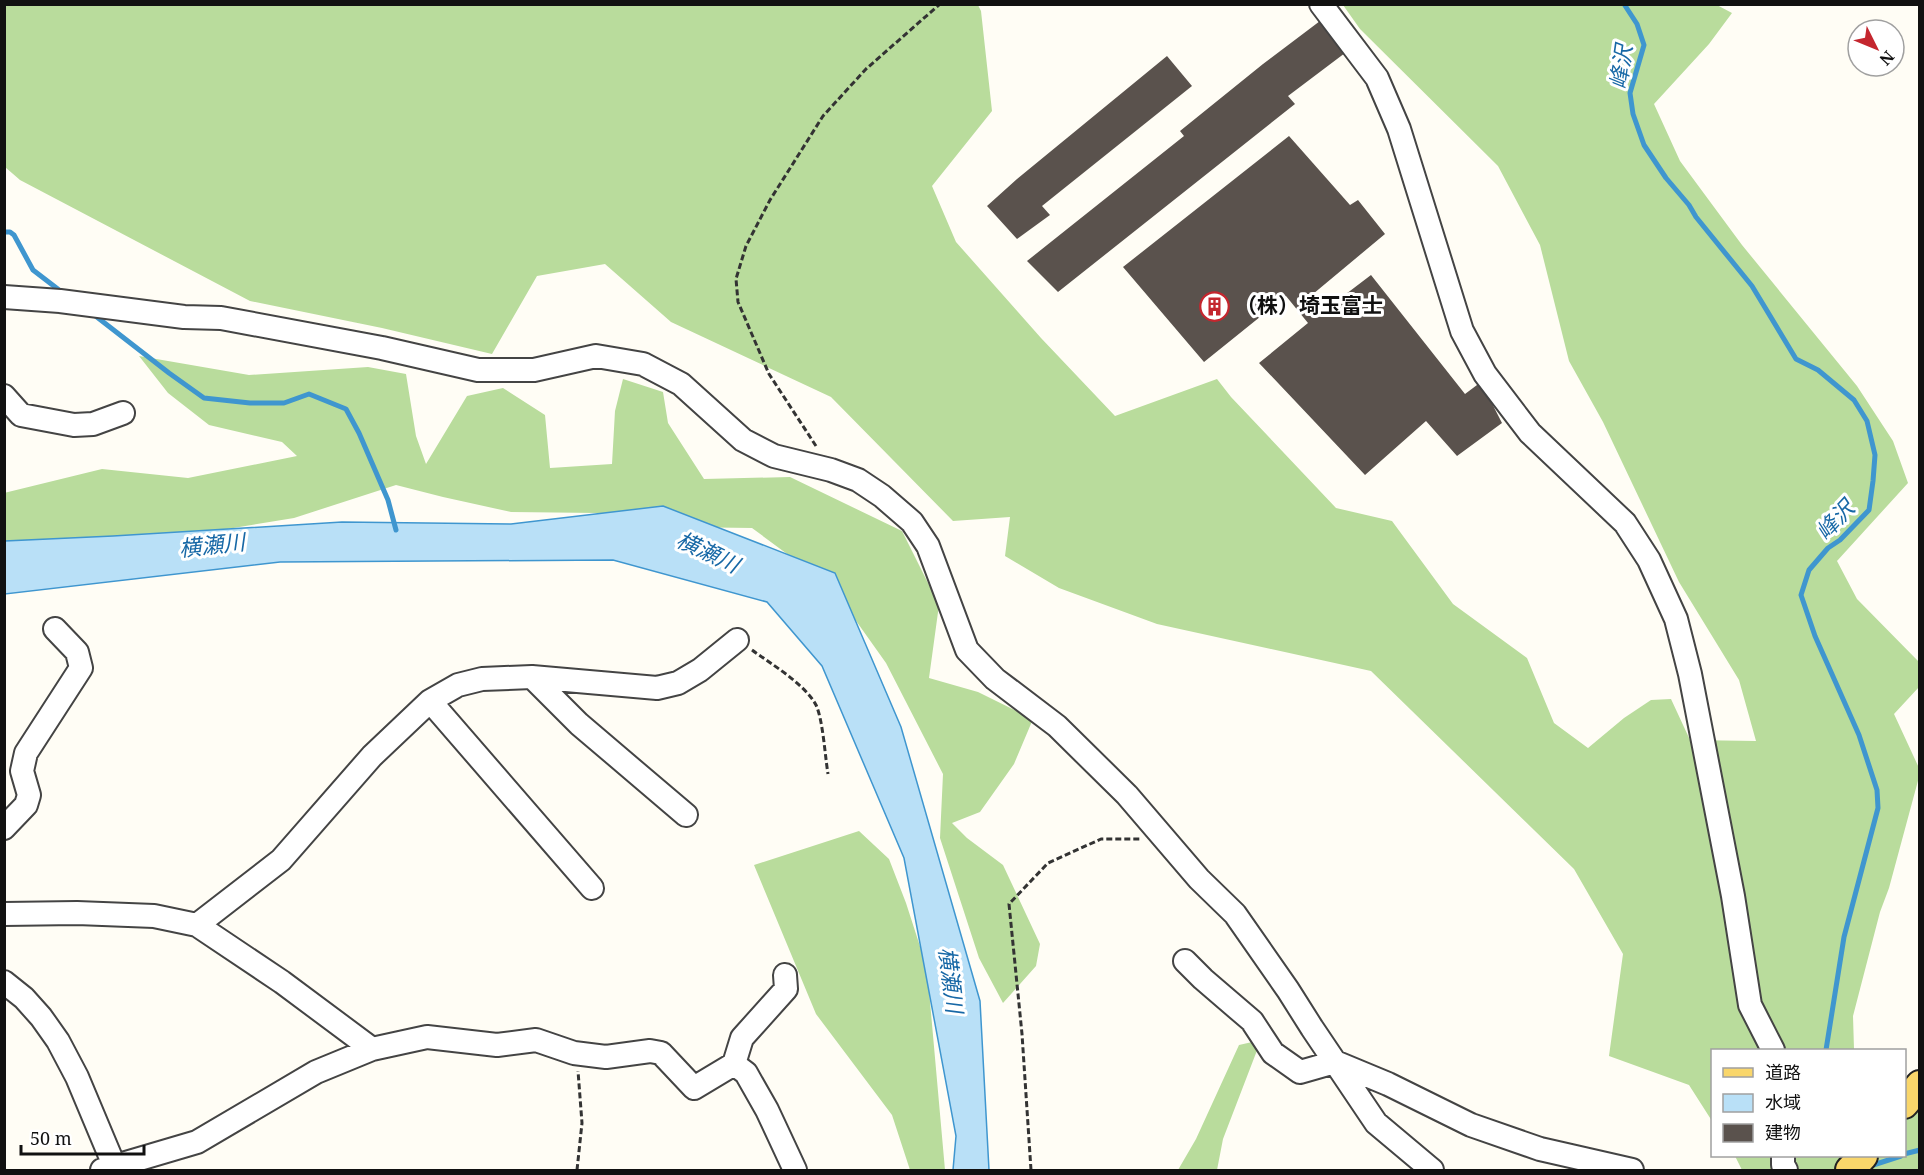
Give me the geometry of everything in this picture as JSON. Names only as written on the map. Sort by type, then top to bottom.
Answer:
[{"type":"main road","points":[[1906,1103],[1920,1085]]},
{"type":"main road","points":[[1851,1170],[1861,1157]]},
{"type":"street","points":[[1321,4],[1377,78],[1399,129],[1462,331],[1485,374],[1530,433],[1625,523],[1649,560],[1676,619],[1690,674],[1750,1005],[1772,1049]]},
{"type":"street","points":[[4,297],[221,318],[382,348],[478,370],[534,370],[596,356],[643,364],[681,384],[743,440],[774,456],[831,470],[858,480],[882,496],[912,522],[928,546],[967,650],[995,679],[1065,734],[1127,795],[1199,879],[1235,914],[1376,1123],[1432,1170]]},
{"type":"street","points":[[4,396],[21,415],[74,424],[93,424],[123,413]]},
{"type":"street","points":[[4,828],[26,804],[29,795],[22,771],[26,753],[81,668],[77,652],[55,629]]},
{"type":"street","points":[[197,925],[280,860],[372,756],[430,701],[458,685],[482,679],[532,677],[657,688],[678,683],[700,670],[737,640]]},
{"type":"street","points":[[532,677],[579,724],[686,815]]},
{"type":"street","points":[[430,701],[592,888]]},
{"type":"street","points":[[4,914],[77,913],[154,916],[197,925],[282,982],[372,1049]]},
{"type":"street","points":[[1185,961],[1203,980],[1252,1021],[1273,1053],[1300,1071],[1335,1062],[1388,1084],[1471,1125],[1540,1149],[1632,1170]]},
{"type":"street","points":[[4,982],[41,1017],[58,1041],[77,1077],[111,1169],[197,1142],[316,1072],[372,1049],[427,1037],[497,1045],[536,1040],[574,1053],[606,1058],[650,1051],[661,1053],[694,1088],[734,1064],[742,1038],[786,989],[785,975]]},
{"type":"street","points":[[734,1064],[746,1073],[795,1170]]},
{"type":"path","points":[[831,470],[768,374],[738,302],[736,279],[746,246],[770,200],[823,116],[866,69],[940,4]]},
{"type":"path","points":[[737,640],[800,686],[815,704],[822,731],[828,774]]},
{"type":"path","points":[[1031,1170],[1022,1034],[1009,904],[1048,863],[1101,839],[1164,839]]},
{"type":"path","points":[[574,1053],[578,1065],[582,1123],[577,1170]]},
{"type":"green space","points":[[1715,4],[1732,13],[1709,44],[1654,104],[1680,161],[1742,245],[1857,386],[1893,441],[1908,483],[1837,561],[1857,599],[1920,663],[1919,687],[1894,714],[1919,768],[1919,777],[1853,1016],[1854,1049],[1711,1049],[1711,1119],[1689,1085],[1609,1056],[1623,954],[1574,869],[1371,671],[1157,624],[1059,588],[1005,556],[1010,517],[953,521],[831,397],[671,322],[605,264],[537,276],[492,354],[382,328],[250,301],[20,180],[5,167],[4,5],[978,5],[981,11],[992,111],[932,186],[956,242],[1041,338],[1115,416],[1217,379],[1231,397],[1336,508],[1392,521],[1453,604],[1527,658],[1554,723],[1588,748],[1624,718],[1651,700],[1671,699],[1690,740],[1756,741],[1739,680],[1679,582],[1603,422],[1569,361],[1540,245],[1498,166],[1360,29],[1343,5]]},
{"type":"green space","points":[[139,356],[249,375],[368,367],[406,374],[416,436],[426,464],[467,396],[503,388],[545,415],[550,468],[612,464],[615,411],[623,379],[663,392],[668,423],[704,479],[790,477],[902,531],[939,605],[929,678],[978,692],[1033,719],[1014,764],[980,812],[952,823],[967,838],[1003,865],[1040,944],[1036,966],[1003,1003],[979,958],[940,838],[943,774],[886,663],[832,587],[752,528],[679,527],[598,513],[511,512],[396,485],[294,518],[112,548],[5,560],[4,493],[102,469],[188,478],[297,456],[282,442],[209,425],[168,393]]},
{"type":"green space","points":[[859,831],[889,859],[927,968],[945,1170],[910,1170],[892,1115],[816,1014],[754,865]]},
{"type":"green space","points":[[1261,1040],[1223,1139],[1217,1170],[1178,1170],[1196,1139],[1239,1045]]},
{"type":"green space","points":[[1906,1085],[1919,1094],[1919,1170],[1742,1170],[1736,1157],[1906,1157]]},
{"type":"water","name":"横瀬川","points":[[663,506],[835,573],[901,727],[980,1001],[989,1170],[953,1170],[956,1136],[904,858],[822,666],[767,602],[613,560],[280,562],[5,594],[5,541],[342,522],[511,524]]},
{"type":"building","points":[[1320,21],[1345,53],[1288,96],[1295,104],[1058,292],[1027,261],[1184,136],[1180,131]]},
{"type":"building","points":[[1167,56],[1192,86],[1042,206],[1050,215],[1017,239],[987,206]]},
{"type":"building","name":"（株）埼玉富士","points":[[1289,136],[1350,205],[1358,200],[1385,234],[1307,299],[1321,313],[1371,275],[1465,394],[1481,382],[1502,423],[1457,456],[1426,421],[1365,475],[1259,363],[1308,323],[1286,296],[1204,362],[1123,267]]},
{"type":"waterway","name":"峰沢","points":[[1624,4],[1637,24],[1644,45],[1630,93],[1633,114],[1644,145],[1666,178],[1752,286],[1796,359],[1818,370],[1854,400],[1867,421],[1875,455],[1869,510],[1840,540],[1828,548],[1809,570],[1801,595],[1815,636],[1859,735],[1877,790],[1878,808],[1844,937],[1826,1049]]},
{"type":"waterway","points":[[4,232],[14,235],[33,270],[63,293]]},
{"type":"waterway","points":[[93,314],[204,398],[250,403],[284,403],[309,394],[346,409],[388,500],[396,530]]},
{"type":"waterway","name":"峰沢","points":[[1906,1154],[1920,1150]]},
{"type":"waterway","name":"峰沢","points":[[1867,1167],[1898,1157]]},
{"type":"place","name":"（株）埼玉富士","points":[[1215,306]]}]
